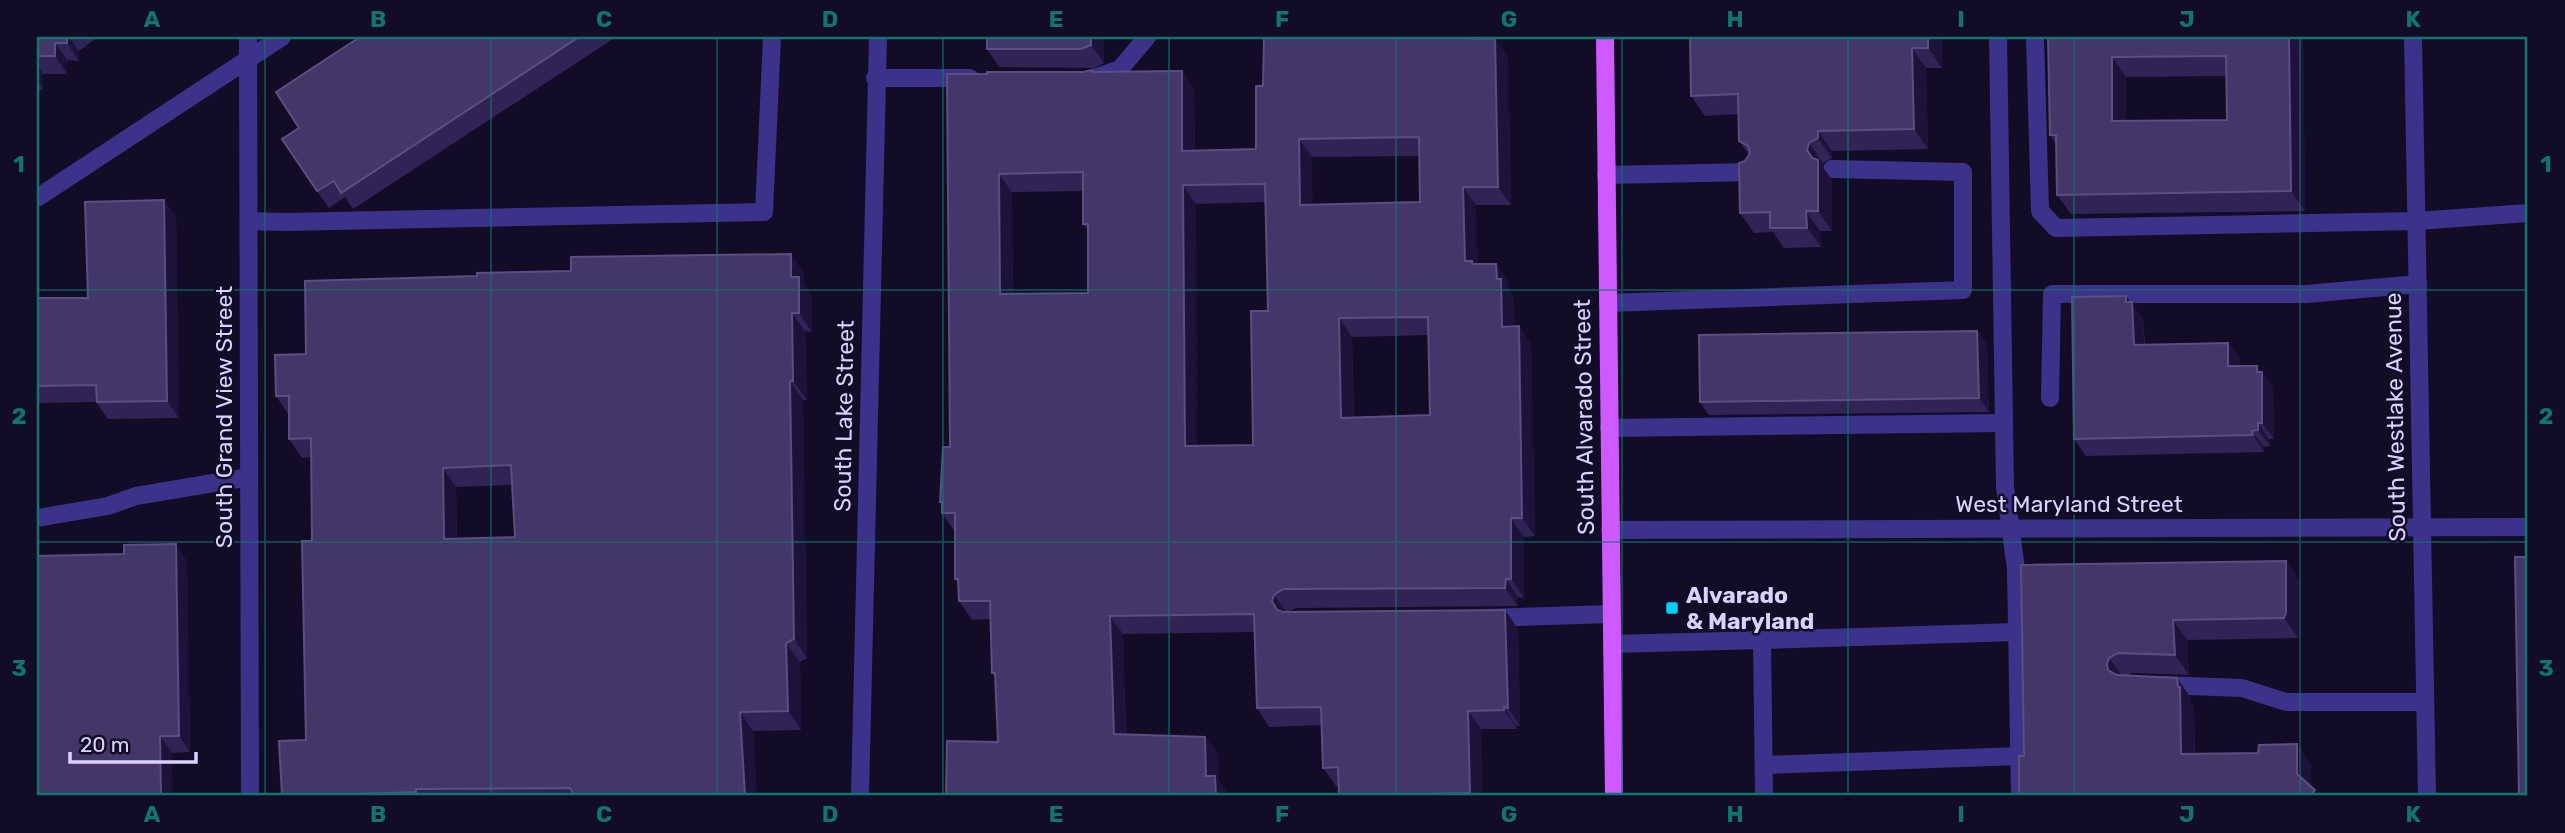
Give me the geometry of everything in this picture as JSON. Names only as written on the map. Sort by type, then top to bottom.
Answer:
[{"type":"main road","name":"South Alvarado Street","points":[[1605,37],[1614,796]]},
{"type":"street","name":"South Grand View Street","points":[[248,37],[250,796]]},
{"type":"street","points":[[37,198],[282,37]]},
{"type":"street","points":[[249,221],[764,212],[772,37]]},
{"type":"street","name":"South Lake Street","points":[[860,796],[878,37]]},
{"type":"street","points":[[1069,79],[1096,79],[1120,69],[1147,37]]},
{"type":"street","points":[[1998,37],[2005,488],[2016,569],[2020,796]]},
{"type":"street","points":[[2035,37],[2040,211],[2056,228],[2416,220],[2528,213]]},
{"type":"street","name":"South Westlake Avenue","points":[[2413,37],[2427,796]]},
{"type":"street","points":[[875,78],[988,78]]},
{"type":"street","points":[[1608,303],[1964,290],[1963,172],[1832,169]]},
{"type":"street","points":[[1606,175],[1753,172]]},
{"type":"street","points":[[2050,398],[2052,294],[2308,293],[2418,284]]},
{"type":"street","points":[[1609,428],[2004,423]]},
{"type":"street","points":[[37,518],[108,506],[136,496],[249,477]]},
{"type":"street","name":"West Maryland Street","points":[[1610,530],[2528,527]]},
{"type":"street","points":[[1469,618],[1611,614]]},
{"type":"street","points":[[1612,644],[2017,632]]},
{"type":"street","points":[[1762,640],[1764,796]]},
{"type":"street","points":[[2146,685],[2242,688],[2286,702],[2425,702]]},
{"type":"street","points":[[1764,765],[2020,756]]},
{"type":"building","points":[[37,37],[67,37],[67,43],[55,43],[55,56],[37,56]]},
{"type":"building","points":[[360,37],[579,37],[341,193],[334,181],[317,191],[282,139],[299,128],[276,92]]},
{"type":"building","points":[[987,37],[1091,37],[1091,45],[1081,49],[987,49]]},
{"type":"building","points":[[1264,37],[1495,38],[1498,187],[1463,187],[1465,261],[1472,261],[1472,264],[1496,264],[1497,279],[1501,279],[1502,327],[1519,326],[1522,518],[1511,518],[1511,579],[1506,579],[1505,588],[1283,589],[1274,595],[1272,601],[1277,610],[1283,612],[1505,610],[1508,708],[1468,711],[1470,793],[1339,796],[1338,767],[1323,768],[1321,707],[1257,708],[1254,614],[1110,616],[1114,734],[1205,737],[1206,776],[1215,776],[1216,796],[946,796],[947,741],[998,742],[990,601],[959,601],[958,579],[955,579],[955,513],[942,513],[940,502],[943,447],[950,447],[947,74],[1092,70],[1182,71],[1182,151],[1256,149],[1256,86],[1263,86]],"holes":[[[1419,137],[1420,202],[1300,205],[1299,139]],[[1083,172],[1083,224],[1088,224],[1088,293],[1000,294],[999,174]],[[1265,184],[1268,311],[1251,311],[1253,445],[1185,446],[1183,185]],[[1428,317],[1430,415],[1341,418],[1339,318]]]},
{"type":"building","points":[[1690,37],[1928,37],[1928,48],[1912,48],[1914,129],[1818,131],[1818,138],[1809,143],[1807,150],[1812,158],[1818,160],[1818,211],[1806,211],[1807,228],[1770,228],[1770,212],[1740,213],[1739,163],[1745,161],[1750,153],[1748,146],[1739,141],[1738,94],[1691,96]]},
{"type":"building","points":[[2048,37],[2289,37],[2291,191],[2057,195],[2056,135],[2050,135]],"holes":[[[2226,56],[2227,120],[2112,121],[2112,57]]]},
{"type":"building","points":[[164,200],[167,401],[97,402],[96,385],[37,386],[37,298],[88,298],[85,202]]},
{"type":"building","points":[[791,254],[791,277],[799,277],[799,313],[792,313],[793,381],[790,381],[794,639],[786,643],[788,711],[740,712],[745,796],[575,796],[570,788],[416,789],[416,792],[282,795],[279,741],[306,740],[302,541],[312,541],[311,438],[289,439],[289,396],[276,396],[275,355],[306,354],[305,281],[571,271],[571,257]],"holes":[[[511,465],[515,537],[444,539],[443,468]]]},
{"type":"building","points":[[2126,296],[2126,302],[2132,302],[2134,345],[2228,343],[2228,366],[2257,366],[2257,372],[2262,372],[2262,423],[2258,423],[2258,430],[2252,431],[2253,435],[2074,439],[2072,297]]},
{"type":"building","points":[[1977,331],[1979,398],[1700,402],[1699,335]]},
{"type":"building","points":[[176,544],[179,736],[160,736],[161,796],[37,796],[37,556],[124,554],[124,545]]},
{"type":"building","points":[[2515,557],[2528,557],[2528,796],[2519,796]]},
{"type":"building","points":[[2286,561],[2284,618],[2173,620],[2175,655],[2118,653],[2109,658],[2107,664],[2108,670],[2117,675],[2177,678],[2180,687],[2181,754],[2258,753],[2259,745],[2297,744],[2297,774],[2315,790],[2310,796],[2019,796],[2019,756],[2024,756],[2021,565]]},
{"type":"place","name":"Alvarado & Maryland","points":[[1672,608]]}]
